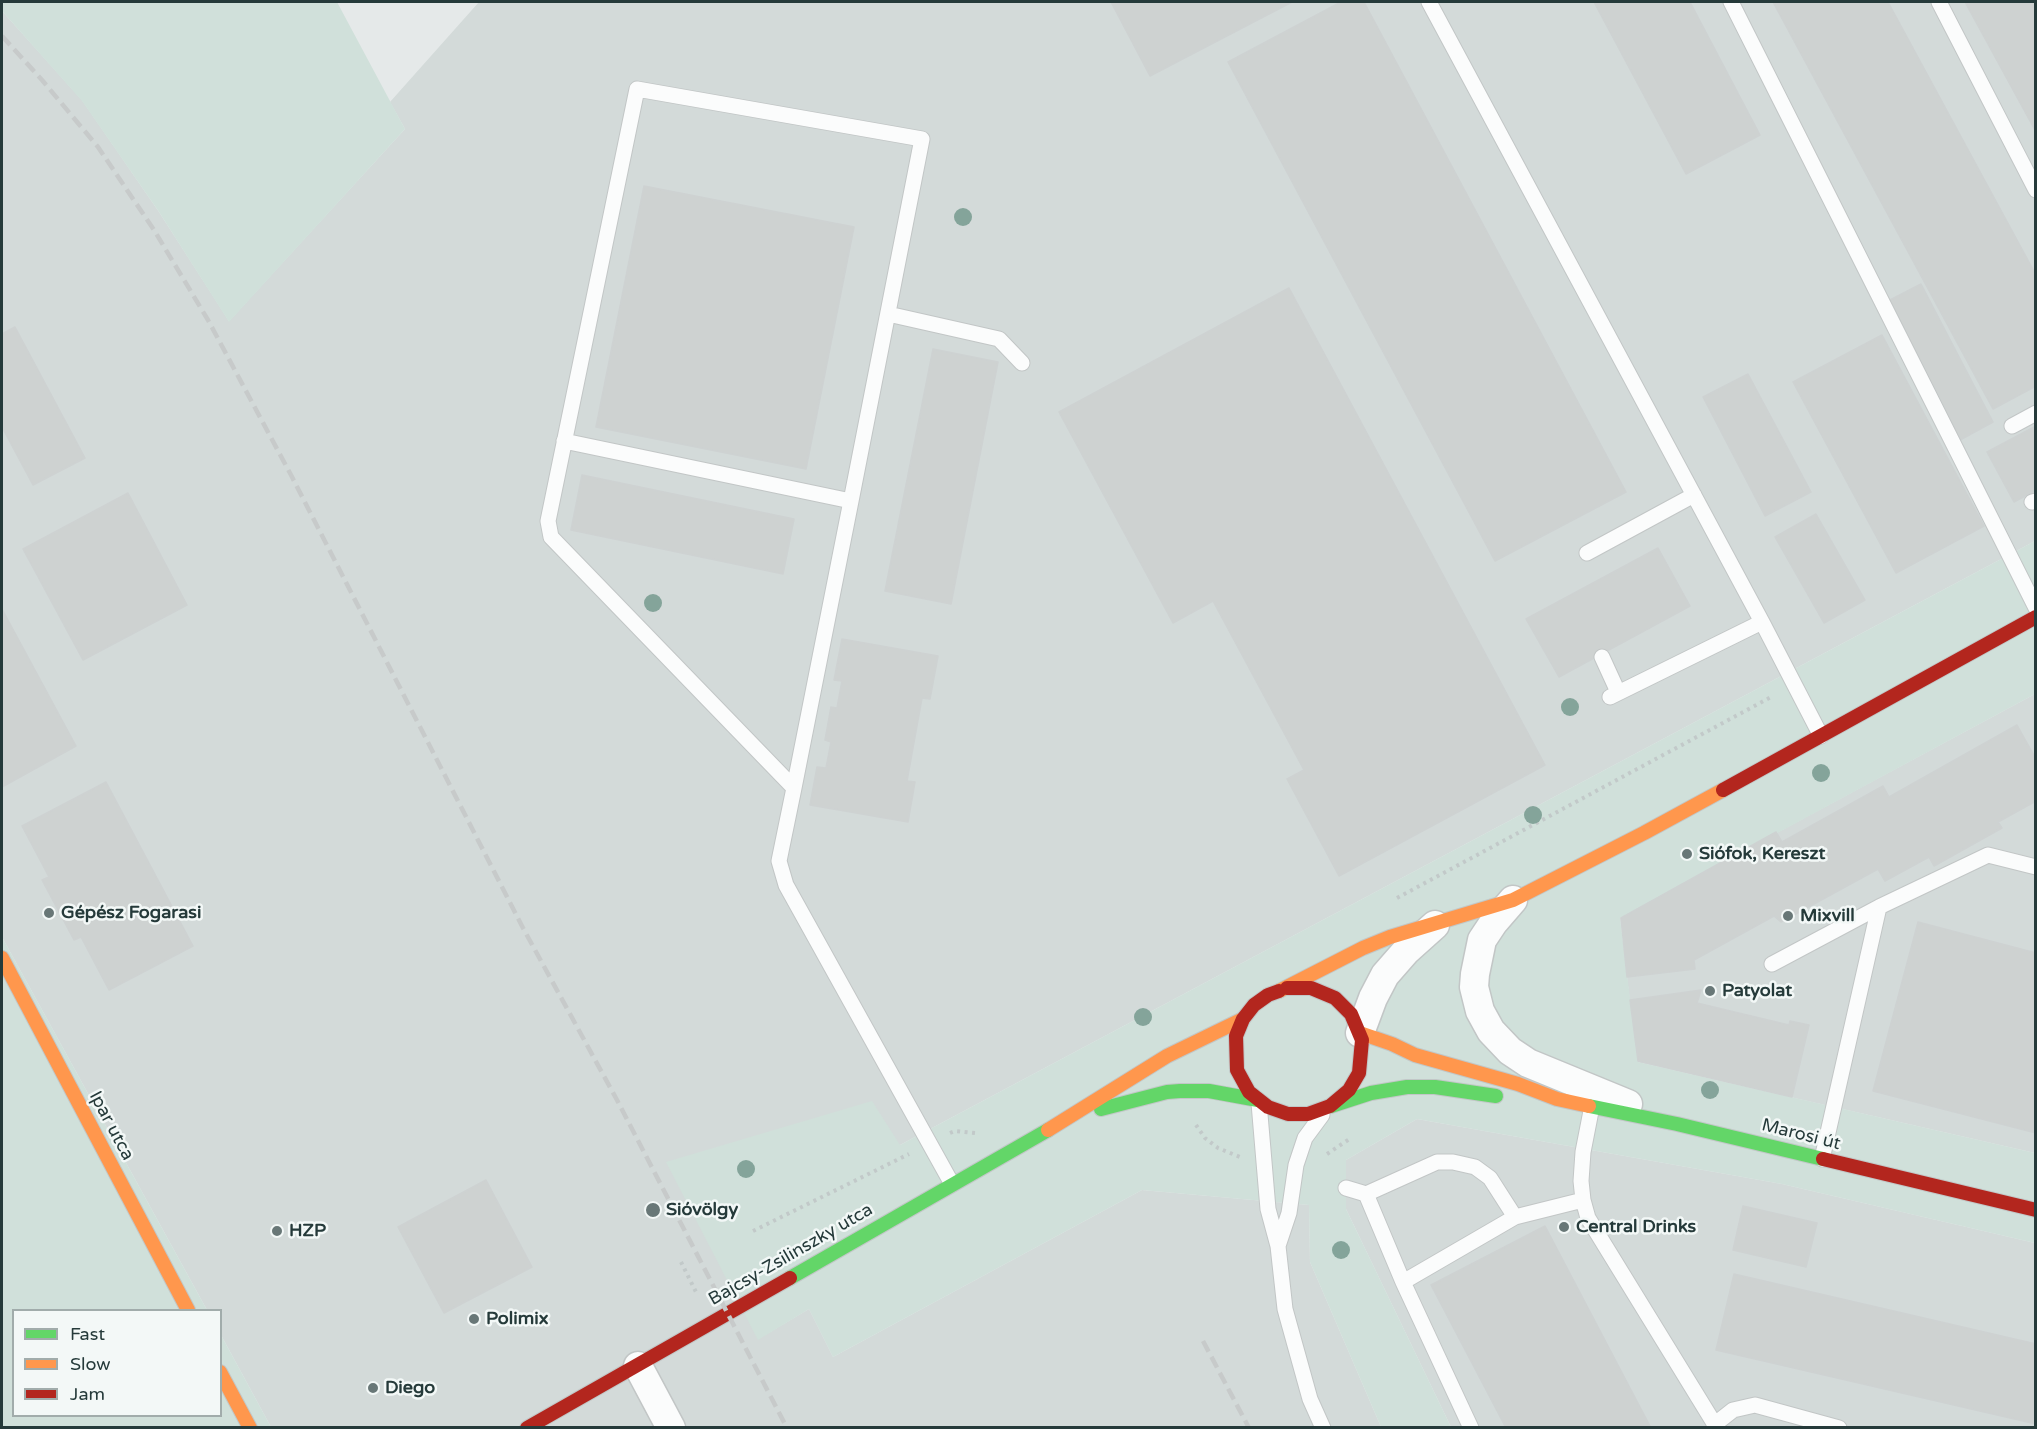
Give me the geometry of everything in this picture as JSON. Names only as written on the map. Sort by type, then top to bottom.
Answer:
[{"type":"street","points":[[1287,988],[1311,988],[1335,998],[1351,1014],[1360,1032],[1362,1054],[1359,1073],[1349,1090],[1330,1106],[1308,1114],[1288,1114],[1268,1107],[1250,1092],[1242,1080],[1235,1058],[1236,1036],[1243,1019],[1261,999],[1390,937],[1513,900],[1644,833],[2036,617]]},
{"type":"street","points":[[1513,900],[1482,940],[1474,974],[1474,987],[1480,1011],[1491,1031],[1510,1051],[1528,1063],[1677,1124]]},
{"type":"street","points":[[1360,1032],[1385,975],[1406,951],[1435,925]]},
{"type":"street","name":"Ipar utca","points":[[2,958],[187,1309]]},
{"type":"street","name":"Bajcsy-Zsilinszky utca","points":[[527,1428],[638,1366],[726,1312],[1073,1116],[1167,1056],[1243,1019]]},
{"type":"street","name":"Marosi út","points":[[1360,1032],[1415,1054],[1518,1084],[1557,1099],[1677,1124],[2036,1210]]},
{"type":"street","name":"Marosi út","points":[[1330,1106],[1371,1094],[1407,1087],[1447,1089],[1520,1100],[1557,1099]]},
{"type":"street","name":"Bajcsy-Zsilinszky utca","points":[[1073,1116],[1167,1092],[1209,1091],[1258,1100]]},
{"type":"street","points":[[638,1366],[671,1428]]},
{"type":"street","points":[[222,1376],[250,1428]]},
{"type":"lane","points":[[1429,2],[1821,736]]},
{"type":"lane","points":[[1731,2],[2036,608]]},
{"type":"lane","points":[[1939,2],[2036,190]]},
{"type":"lane","points":[[794,788],[551,537],[548,521],[637,89],[922,140],[851,501],[794,788],[779,861],[786,885],[952,1184]]},
{"type":"lane","points":[[888,314],[999,339],[1022,363]]},
{"type":"lane","points":[[2012,426],[2036,413]]},
{"type":"lane","points":[[564,441],[851,501]]},
{"type":"lane","points":[[1587,553],[1694,495]]},
{"type":"lane","points":[[1602,657],[1614,694],[1762,622]]},
{"type":"lane","points":[[1772,964],[1879,907],[1988,855],[2036,867]]},
{"type":"lane","points":[[1822,1159],[1879,907]]},
{"type":"lane","points":[[1258,1100],[1268,1209],[1278,1246],[1285,1309],[1310,1399],[1323,1428]]},
{"type":"lane","points":[[1278,1246],[1289,1213],[1296,1165],[1305,1137],[1330,1106]]},
{"type":"lane","points":[[1592,1106],[1583,1152],[1581,1181],[1588,1218],[1716,1426],[1733,1410],[1755,1405],[1839,1428]]},
{"type":"lane","points":[[1346,1188],[1366,1194],[1437,1162],[1453,1162],[1474,1167],[1490,1178],[1515,1216]]},
{"type":"lane","points":[[1366,1194],[1403,1282],[1471,1428]]},
{"type":"lane","points":[[1403,1282],[1515,1216],[1583,1200]]},
{"type":"shaded area","points":[[2,2],[337,2],[405,129],[229,322],[159,212],[82,101],[2,11]]},
{"type":"shaded area","points":[[479,2],[2035,2],[2035,541],[900,1145],[758,1339],[809,1309],[833,1357],[1142,1190],[1309,1205],[1310,1262],[1381,1427],[271,1427],[222,1337],[222,1309],[206,1309],[2,937],[2,11],[82,100],[159,212],[229,321],[405,129],[390,102]]},
{"type":"shaded area","points":[[2035,541],[2035,694],[1620,918],[1638,1062],[2035,1153],[2035,1243],[1782,1184],[1417,1119],[1346,1160],[1346,1209],[1451,1427],[1381,1427],[1310,1262],[1309,1205],[1142,1190],[833,1357],[809,1309],[758,1340],[666,1162],[872,1101],[900,1145]]},
{"type":"shaded area","points":[[2035,694],[2035,1153],[1637,1062],[1620,917]]},
{"type":"shaded area","points":[[2,937],[206,1309],[12,1309],[12,1417],[222,1417],[222,1337],[271,1427],[2,1427]]},
{"type":"shaded area","points":[[1417,1119],[1782,1184],[2035,1243],[2035,1427],[1451,1427],[1346,1209],[1346,1160]]},
{"type":"building","points":[[1111,2],[1292,2],[1150,76]]},
{"type":"building","points":[[1341,2],[1364,2],[1626,492],[1495,561],[1228,62]]},
{"type":"building","points":[[1594,2],[1690,2],[1760,135],[1686,174]]},
{"type":"building","points":[[1773,2],[1888,2],[2036,275],[2036,386],[1993,409]]},
{"type":"building","points":[[1965,2],[2036,2],[2036,132]]},
{"type":"building","points":[[644,186],[854,227],[806,469],[596,427]]},
{"type":"building","points":[[1921,284],[1993,422],[1960,440],[1888,301]]},
{"type":"building","points":[[1289,288],[1545,765],[1339,876],[1287,779],[1304,770],[1213,601],[1173,623],[1059,412]]},
{"type":"building","points":[[15,327],[85,458],[33,485],[2,427],[2,334]]},
{"type":"building","points":[[1882,335],[1984,526],[1896,573],[1793,382]]},
{"type":"building","points":[[933,349],[998,362],[951,604],[885,591]]},
{"type":"building","points":[[1748,374],[1811,492],[1765,516],[1703,397]]},
{"type":"building","points":[[2036,426],[2036,490],[2014,502],[1987,452]]},
{"type":"building","points":[[582,475],[794,519],[783,574],[571,530]]},
{"type":"building","points":[[128,493],[187,605],[83,660],[23,549]]},
{"type":"building","points":[[1816,514],[1865,600],[1824,623],[1775,537]]},
{"type":"building","points":[[1658,548],[1690,606],[1559,677],[1526,619]]},
{"type":"building","points":[[2,609],[76,746],[2,787]]},
{"type":"building","points":[[842,639],[938,656],[930,699],[922,698],[907,781],[915,782],[908,822],[810,805],[817,767],[826,768],[831,742],[825,740],[831,707],[837,708],[842,681],[834,680]]},
{"type":"building","points":[[2017,725],[2036,759],[2036,801],[1998,822],[2002,828],[1934,866],[1929,857],[1885,881],[1878,869],[1781,922],[1774,916],[1694,960],[1695,969],[1627,977],[1621,918],[1776,832],[1782,842],[1883,786],[1889,797]]},
{"type":"building","points":[[106,782],[193,946],[109,990],[81,937],[74,940],[42,880],[49,877],[22,826]]},
{"type":"building","points":[[1918,922],[2036,953],[2036,1133],[1873,1091]]},
{"type":"building","points":[[1701,990],[1697,1003],[1789,1025],[1790,1021],[1809,1025],[1792,1097],[1638,1061],[1630,1000]]},
{"type":"building","points":[[486,1180],[532,1267],[444,1313],[398,1227]]},
{"type":"building","points":[[1743,1206],[1817,1223],[1806,1267],[1733,1250]]},
{"type":"building","points":[[1545,1226],[1651,1428],[1506,1428],[1431,1285]]},
{"type":"building","points":[[1734,1274],[2036,1344],[2036,1424],[1716,1350]]},
{"type":"railway","points":[[2,36],[98,147],[154,230],[208,320],[291,475],[523,928],[617,1100],[787,1428]]},
{"type":"railway","points":[[1203,1341],[1249,1428]]},
{"type":"traffic: fast","points":[[1331,1106],[1371,1093],[1407,1087],[1435,1087],[1496,1096]]},
{"type":"traffic: fast","points":[[1101,1109],[1167,1092],[1180,1091],[1209,1091],[1258,1100]]},
{"type":"traffic: fast","points":[[1589,1106],[1677,1124],[1823,1159]]},
{"type":"traffic: fast","points":[[790,1278],[1048,1130]]},
{"type":"traffic: slow","points":[[1279,991],[1363,948],[1390,937],[1513,900],[1723,790]]},
{"type":"traffic: slow","points":[[2,958],[187,1309]]},
{"type":"traffic: slow","points":[[1048,1130],[1167,1056],[1243,1019]]},
{"type":"traffic: slow","points":[[1360,1033],[1415,1055],[1518,1084],[1557,1099],[1589,1106]]},
{"type":"traffic: slow","points":[[222,1376],[250,1428]]},
{"type":"traffic: jam","points":[[1723,790],[2036,617]]},
{"type":"traffic: jam","points":[[1279,991],[1268,995],[1254,1005],[1243,1019],[1236,1036],[1237,1070],[1249,1092],[1268,1107],[1288,1114],[1308,1114],[1330,1106],[1349,1090],[1359,1073],[1362,1040],[1351,1014],[1335,998],[1311,988],[1287,988]]},
{"type":"traffic: jam","points":[[1823,1159],[2036,1210]]},
{"type":"traffic: jam","points":[[527,1428],[790,1278]]},
{"type":"place","name":"Siófok, Kereszt","points":[[1687,854]]},
{"type":"place","name":"Gépész Fogarasi","points":[[49,913]]},
{"type":"place","name":"Mixvill","points":[[1788,916]]},
{"type":"place","name":"Patyolat","points":[[1710,991]]},
{"type":"place","name":"Sióvölgy","points":[[653,1210]]},
{"type":"place","name":"Central Drinks","points":[[1564,1227]]},
{"type":"place","name":"HZP","points":[[277,1231]]},
{"type":"place","name":"Polimix","points":[[474,1319]]},
{"type":"place","name":"Diego","points":[[373,1388]]}]
